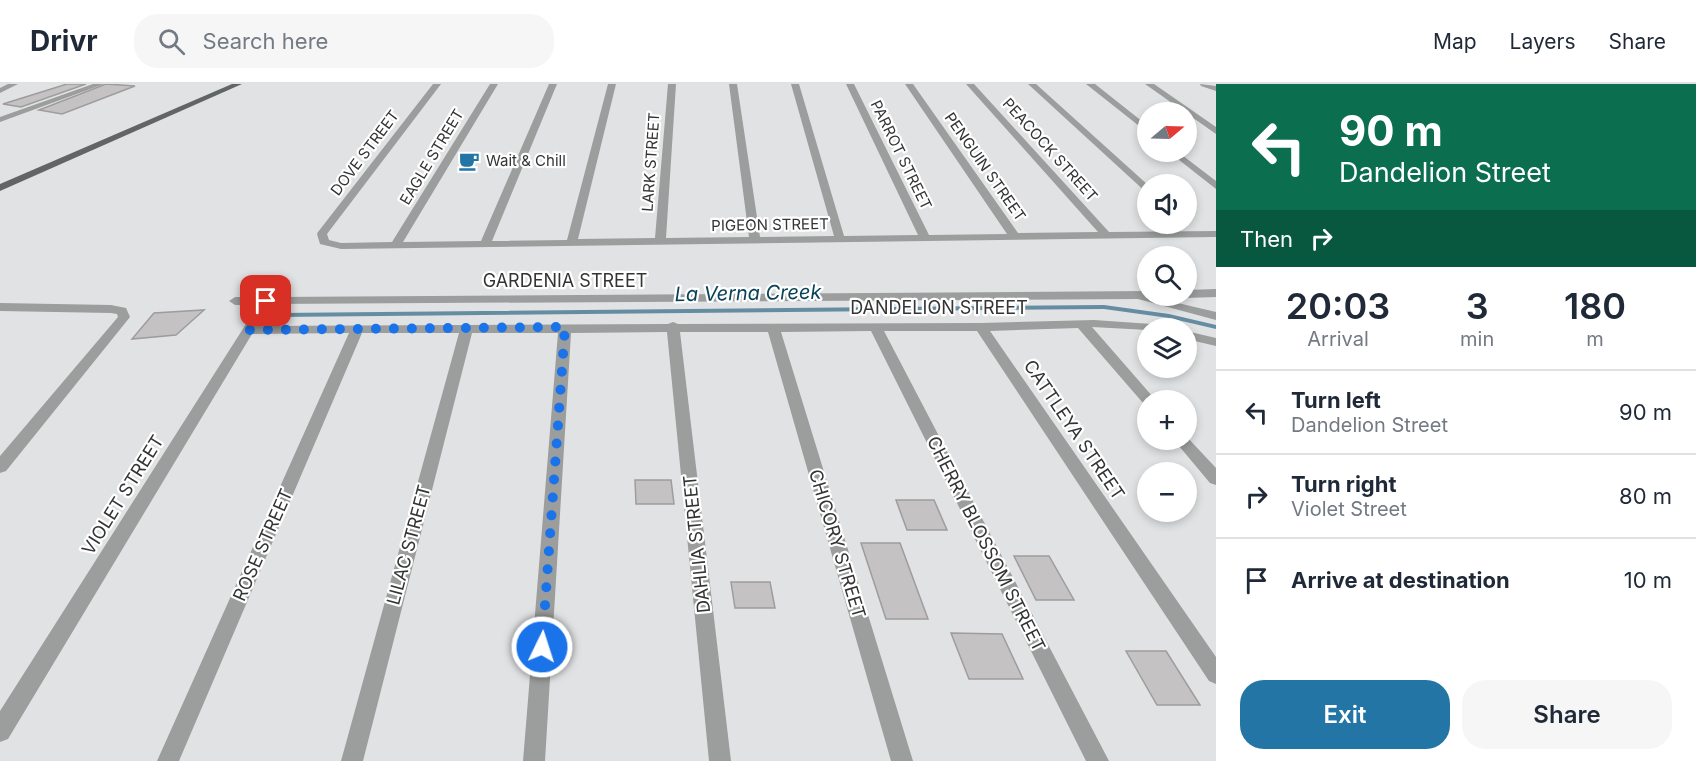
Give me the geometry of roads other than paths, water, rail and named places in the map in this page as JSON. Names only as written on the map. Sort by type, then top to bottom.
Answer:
[{"type":"main road","points":[[0,188],[238,84]]},
{"type":"street","points":[[0,91],[14,84]]},
{"type":"street","points":[[0,120],[100,84]]},
{"type":"street","name":"DOVE STREET","points":[[324,242],[322,234],[437,84]]},
{"type":"street","name":"EAGLE STREET","points":[[396,245],[494,84]]},
{"type":"street","points":[[485,244],[553,84]]},
{"type":"street","points":[[572,243],[612,84]]},
{"type":"street","name":"LARK STREET","points":[[660,242],[672,84]]},
{"type":"street","points":[[733,84],[755,240]]},
{"type":"street","points":[[795,84],[840,239]]},
{"type":"street","name":"PARROT STREET","points":[[850,84],[925,238]]},
{"type":"street","name":"PENGUIN STREET","points":[[909,84],[1015,237]]},
{"type":"street","name":"PEACOCK STREET","points":[[970,84],[1107,236]]},
{"type":"street","points":[[1032,84],[1137,181]]},
{"type":"street","points":[[1090,84],[1137,122]]},
{"type":"street","points":[[1149,84],[1216,131]]},
{"type":"street","points":[[1204,84],[1216,89]]},
{"type":"street","points":[[1186,162],[1216,186]]},
{"type":"street","name":"PIGEON STREET","points":[[324,242],[341,246],[1216,234]]},
{"type":"street","name":"VIOLET STREET","points":[[0,731],[279,280]]},
{"type":"street","points":[[1197,294],[1216,293]]},
{"type":"street","name":"GARDENIA STREET","points":[[235,301],[1137,295]]},
{"type":"street","name":"GARDENIA STREET","points":[[1181,306],[1216,316]]},
{"type":"street","points":[[0,307],[111,309],[122,311],[124,317],[0,467]]},
{"type":"street","points":[[1082,324],[1139,390]]},
{"type":"street","name":"DANDELION STREET","points":[[248,330],[1137,325]]},
{"type":"street","name":"DAHLIA STREET","points":[[673,326],[720,761]]},
{"type":"street","name":"CHICORY STREET","points":[[773,326],[902,761]]},
{"type":"street","points":[[534,761],[565,327]]},
{"type":"street","name":"CHERRY BLOSSOM STREET","points":[[875,327],[1098,761]]},
{"type":"street","name":"CATTLEYA STREET","points":[[981,327],[1216,674]]},
{"type":"street","name":"LILAC STREET","points":[[352,761],[467,329]]},
{"type":"street","name":"ROSE STREET","points":[[168,761],[357,330]]},
{"type":"street","points":[[1197,338],[1214,343]]},
{"type":"street","points":[[1191,450],[1216,479]]},
{"type":"waterway","name":"La Verna Creek","points":[[278,315],[1104,307],[1169,316],[1216,327]]},
{"type":"place","name":"Wait & Chill","points":[[469,161]]}]
